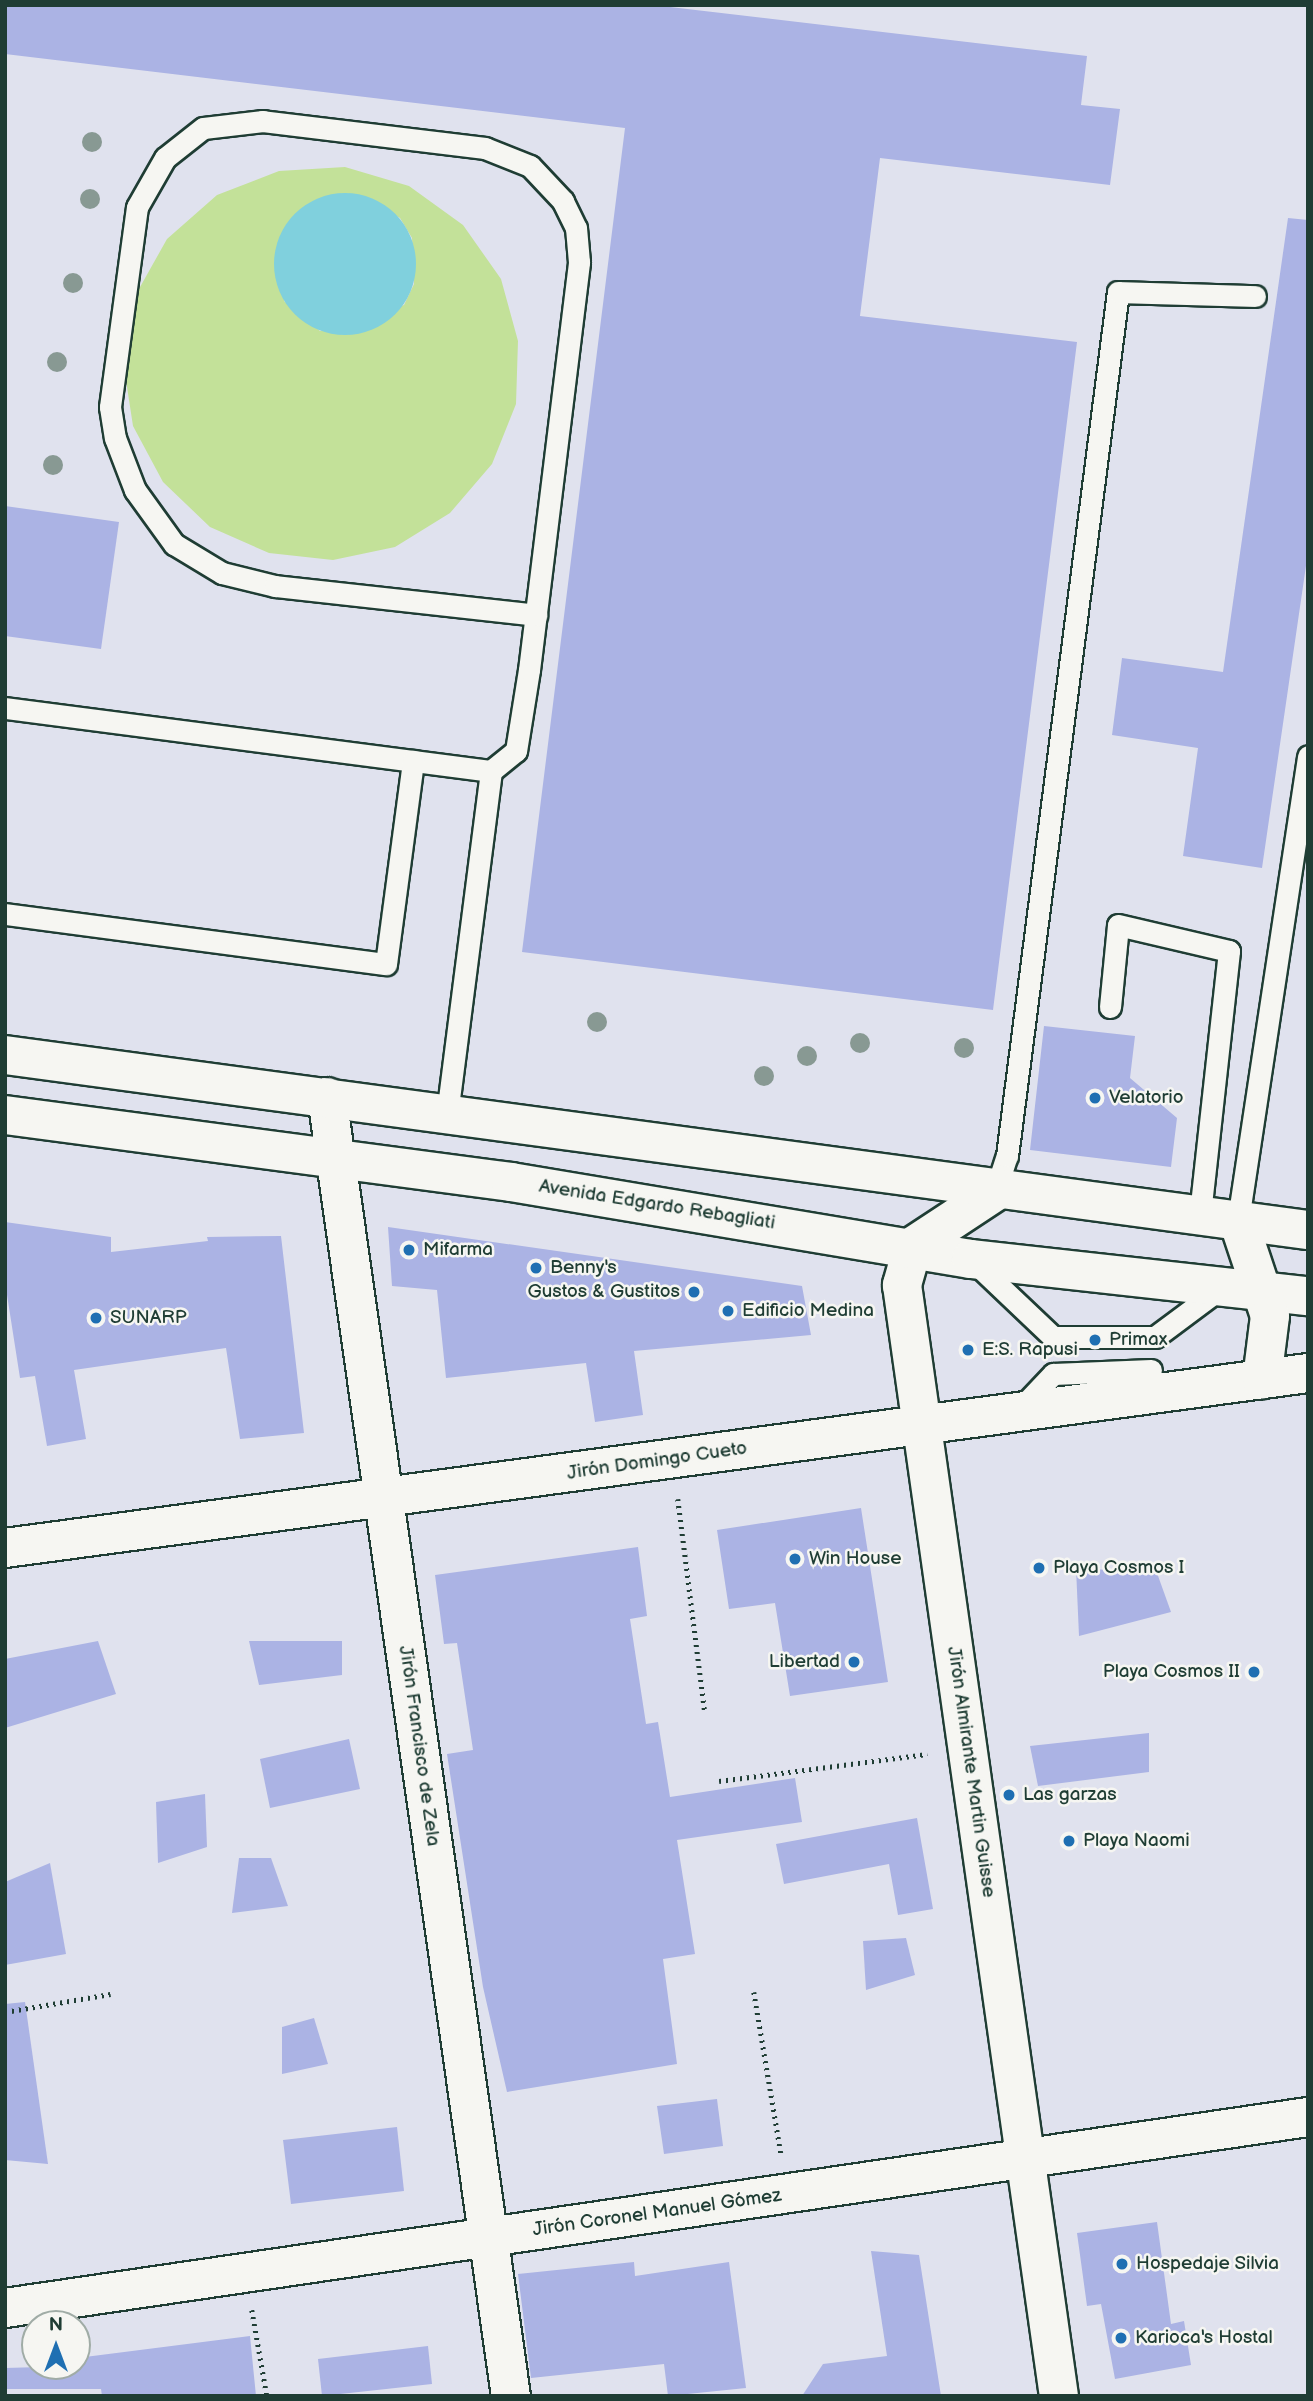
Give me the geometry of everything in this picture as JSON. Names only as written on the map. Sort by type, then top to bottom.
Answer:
[{"type":"street","points":[[5,1055],[447,1113],[995,1192],[1308,1230]]},
{"type":"street","name":"Jirón Francisco de Zela","points":[[327,1097],[511,2396]]},
{"type":"street","name":"Avenida Edgardo Rebagliati","points":[[5,1115],[336,1160],[913,1246],[971,1259],[1308,1297]]},
{"type":"street","points":[[913,1246],[995,1192]]},
{"type":"street","points":[[1238,1220],[1264,1290],[1270,1316],[1262,1379]]},
{"type":"street","name":"Jirón Almirante Martin Guisse","points":[[913,1246],[902,1285],[1059,2396]]},
{"type":"street","name":"Jirón Domingo Cueto","points":[[5,1548],[1017,1412],[1159,1381],[1262,1379],[1308,1373]]},
{"type":"street","name":"Jirón Coronel Manuel Gómez","points":[[5,2308],[1308,2117]]},
{"type":"lane","points":[[447,1113],[491,771],[516,751],[536,615],[579,261],[576,228],[563,201],[530,166],[485,148],[262,121],[203,128],[165,158],[137,207],[110,407],[114,438],[135,490],[174,544],[222,573],[275,586],[536,615]]},
{"type":"lane","points":[[995,1192],[1007,1156],[1118,292],[1255,296]]},
{"type":"lane","points":[[5,709],[491,771]]},
{"type":"lane","points":[[1238,1220],[1308,756]]},
{"type":"lane","points":[[5,914],[386,964],[413,761]]},
{"type":"lane","points":[[1110,1007],[1118,925],[1229,951],[1200,1215]]},
{"type":"lane","points":[[971,1259],[1053,1337],[1155,1337],[1225,1286]]},
{"type":"lane","points":[[1017,1412],[1053,1374],[1053,1337]]},
{"type":"lane","points":[[1053,1374],[1159,1381],[1155,1337]]},
{"type":"path","points":[[673,1458],[705,1713]]},
{"type":"path","points":[[719,1781],[968,1748]]},
{"type":"path","points":[[754,1992],[788,2193]]},
{"type":"path","points":[[5,2012],[110,1994]]},
{"type":"path","points":[[246,2273],[267,2396]]},
{"type":"green space","points":[[345,167],[409,186],[463,225],[501,279],[518,341],[516,404],[492,464],[450,513],[395,547],[333,560],[269,553],[210,527],[163,482],[133,426],[123,361],[135,296],[167,239],[217,195],[279,171]],"holes":[[[336,194],[359,195],[400,218],[412,238],[414,284],[404,305],[320,331],[284,301],[314,201]]]},
{"type":"water","points":[[345,193],[372,199],[395,214],[410,237],[416,264],[410,291],[395,314],[372,329],[345,335],[318,329],[295,314],[280,291],[274,264],[280,237],[295,214],[318,199]]},
{"type":"building","points":[[5,5],[653,5],[1087,56],[1081,105],[1120,109],[1110,185],[880,158],[860,316],[1077,342],[993,1010],[522,952],[625,128],[5,54]]},
{"type":"building","points":[[1288,218],[1308,220],[1308,552],[1262,868],[1183,856],[1198,748],[1112,735],[1122,658],[1223,672]]},
{"type":"building","points":[[5,506],[119,522],[101,649],[5,636]]},
{"type":"building","name":"Velatorio","points":[[1044,1026],[1135,1036],[1130,1078],[1177,1118],[1171,1167],[1030,1150]]},
{"type":"building","points":[[5,1222],[111,1237],[111,1252],[208,1241],[207,1237],[281,1236],[304,1433],[240,1439],[226,1348],[74,1370],[86,1439],[47,1446],[35,1376],[20,1378],[5,1282]]},
{"type":"building","points":[[388,1227],[802,1286],[811,1335],[634,1351],[643,1415],[595,1422],[586,1363],[446,1378],[437,1290],[392,1286]]},
{"type":"building","points":[[861,1508],[888,1682],[790,1696],[775,1603],[729,1609],[717,1530]]},
{"type":"building","points":[[638,1547],[647,1616],[630,1619],[646,1724],[658,1722],[670,1797],[795,1778],[802,1822],[677,1840],[695,1954],[663,1959],[677,2064],[507,2092],[483,1987],[447,1754],[473,1750],[457,1643],[444,1644],[435,1575]]},
{"type":"building","points":[[1076,1568],[1157,1573],[1171,1612],[1079,1636]]},
{"type":"building","points":[[98,1641],[116,1694],[5,1728],[5,1659]]},
{"type":"building","points":[[249,1641],[342,1641],[342,1675],[259,1685]]},
{"type":"building","points":[[1149,1733],[1149,1772],[1038,1786],[1030,1746]]},
{"type":"building","points":[[349,1739],[360,1789],[270,1808],[260,1759]]},
{"type":"building","points":[[205,1794],[207,1847],[158,1863],[156,1802]]},
{"type":"building","points":[[917,1818],[933,1909],[898,1915],[889,1864],[784,1884],[776,1844]]},
{"type":"building","points":[[239,1858],[271,1858],[288,1906],[232,1913]]},
{"type":"building","points":[[50,1863],[66,1954],[5,1965],[5,1882]]},
{"type":"building","points":[[906,1938],[915,1975],[866,1990],[863,1941]]},
{"type":"building","points":[[25,2002],[48,2164],[5,2160],[5,2004]]},
{"type":"building","points":[[314,2018],[328,2064],[282,2074],[282,2027]]},
{"type":"building","points":[[717,2099],[723,2146],[664,2154],[657,2106]]},
{"type":"building","points":[[397,2127],[404,2191],[291,2204],[283,2140]]},
{"type":"building","points":[[1157,2222],[1171,2324],[1184,2321],[1191,2365],[1115,2379],[1101,2304],[1087,2306],[1077,2233]]},
{"type":"building","points":[[871,2251],[919,2255],[941,2396],[802,2396],[823,2364],[887,2356]]},
{"type":"building","points":[[634,2262],[635,2276],[729,2262],[746,2388],[668,2396],[664,2364],[531,2378],[518,2274]]},
{"type":"building","points":[[250,2336],[256,2396],[102,2396],[101,2389],[5,2389],[5,2368],[21,2368],[21,2380],[91,2380],[91,2356]]},
{"type":"building","points":[[428,2346],[432,2384],[322,2396],[318,2359]]},
{"type":"place","name":"Velatorio","points":[[1095,1098]]},
{"type":"place","name":"Mifarma","points":[[409,1250]]},
{"type":"place","name":"Benny's","points":[[536,1268]]},
{"type":"place","name":"Gustos & Gustitos","points":[[694,1292]]},
{"type":"place","name":"Edificio Medina","points":[[728,1311]]},
{"type":"place","name":"SUNARP","points":[[96,1318]]},
{"type":"place","name":"Primax","points":[[1095,1340]]},
{"type":"place","name":"E:S. Rapusi","points":[[968,1350]]},
{"type":"place","name":"Win House","points":[[795,1559]]},
{"type":"place","name":"Playa Cosmos I","points":[[1039,1568]]},
{"type":"place","name":"Libertad","points":[[854,1662]]},
{"type":"place","name":"Playa Cosmos II","points":[[1254,1672]]},
{"type":"place","name":"Las garzas","points":[[1009,1795]]},
{"type":"place","name":"Playa Naomi","points":[[1069,1841]]},
{"type":"place","name":"Hospedaje Silvia","points":[[1122,2264]]},
{"type":"place","name":"Karioca's Hostal","points":[[1121,2338]]}]
